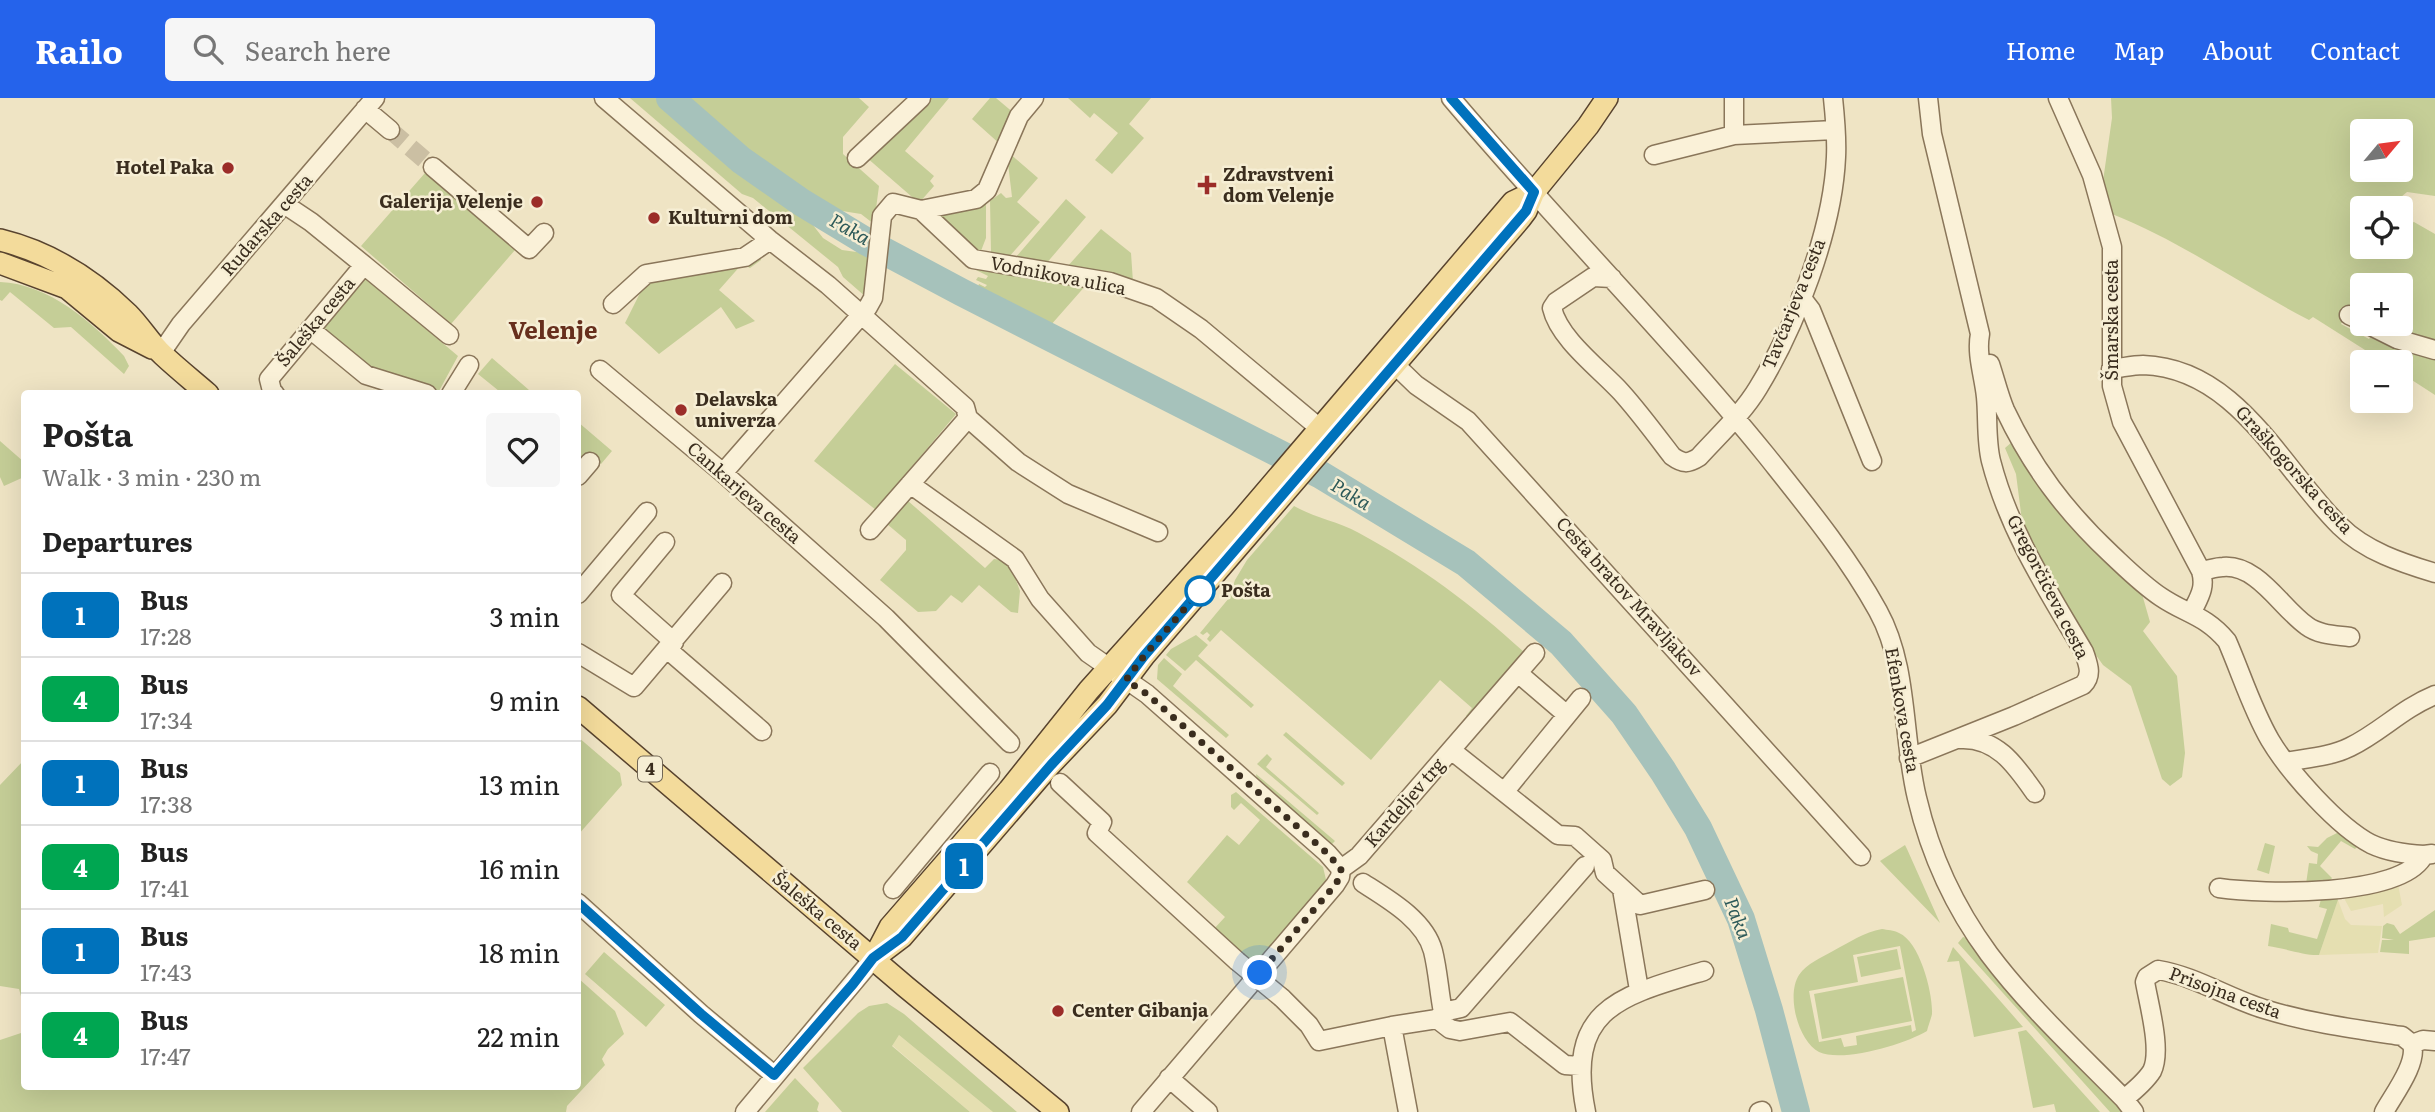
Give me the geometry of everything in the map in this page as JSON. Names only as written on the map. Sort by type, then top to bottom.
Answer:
[{"type":"main road","points":[[873,958],[902,937],[1118,674],[1389,359],[1520,219],[1534,192],[1607,98]]},
{"type":"main road","points":[[0,229],[97,287],[131,316],[161,354],[203,390]]},
{"type":"main road","points":[[0,240],[25,246]]},
{"type":"main road","points":[[6,267],[66,288],[119,331],[161,354]]},
{"type":"main road","name":"Šaleška cesta","points":[[581,710],[1058,1112]]},
{"type":"street","points":[[604,98],[770,240],[828,285],[965,407],[968,418],[1018,462],[1068,494],[1158,532]]},
{"type":"street","points":[[857,158],[920,98]]},
{"type":"street","points":[[723,473],[862,316],[873,298],[882,216],[893,203],[921,210],[976,199],[987,190],[1019,116],[1034,98]]},
{"type":"street","name":"Efenkova cesta","points":[[1451,98],[1735,417],[1806,506],[1879,612],[1889,635],[1898,673],[1917,798],[1944,878],[1969,924],[1990,955],[2037,1010],[2129,1105]]},
{"type":"street","points":[[1734,98],[1734,135]]},
{"type":"street","name":"Tavčarjeva cesta","points":[[1612,278],[1593,277],[1556,302],[1552,308],[1554,317],[1566,335],[1621,393],[1672,456],[1682,463],[1690,463],[1699,457],[1758,388],[1801,298],[1821,246],[1829,209],[1836,157],[1833,98]]},
{"type":"street","name":"Gregorčičeva cesta","points":[[1909,758],[2083,685],[2090,675],[2084,652],[2033,566],[2013,525],[1991,459],[1978,349],[1980,334],[1933,134],[1928,98]]},
{"type":"street","name":"Šmarska cesta","points":[[2058,98],[2092,175],[2112,247],[2111,369],[2115,404],[2201,571]]},
{"type":"street","points":[[370,104],[390,130]]},
{"type":"street","name":"Rudarska cesta","points":[[161,354],[181,324],[370,104]]},
{"type":"street","points":[[1654,155],[1734,135],[1835,130]]},
{"type":"street","points":[[433,167],[529,249],[544,233]]},
{"type":"street","name":"Šaleška cesta","points":[[272,390],[269,379],[364,265],[284,204]]},
{"type":"street","name":"Vodnikova ulica","points":[[921,210],[972,259],[1110,282],[1156,298],[1201,329],[1326,433]]},
{"type":"street","points":[[613,304],[646,274],[745,257],[770,240]]},
{"type":"street","points":[[364,265],[449,335]]},
{"type":"street","points":[[1801,298],[1811,310],[1872,461]]},
{"type":"street","points":[[310,329],[366,375],[414,390]]},
{"type":"street","points":[[1980,334],[2004,408],[2042,478],[2084,529],[2129,571],[2162,598],[2192,612],[2218,629],[2227,641],[2270,740],[2285,762],[2346,826],[2369,842],[2389,851],[2429,854]]},
{"type":"street","points":[[2391,336],[2435,349]]},
{"type":"street","name":"Cesta bratov Mravljakov","points":[[1389,359],[1416,385],[1468,421],[1861,856]]},
{"type":"street","points":[[453,390],[468,365]]},
{"type":"street","name":"Graškogorska cesta","points":[[2111,369],[2143,365],[2177,372],[2211,385],[2236,404],[2341,528],[2367,547],[2435,573]]},
{"type":"street","name":"Cankarjeva cesta","points":[[600,370],[723,473],[886,618],[1010,743]]},
{"type":"street","points":[[870,530],[968,418]]},
{"type":"street","points":[[581,472],[590,462]]},
{"type":"street","points":[[910,484],[1015,559],[1040,599],[1088,653],[1147,694],[1327,853],[1341,869]]},
{"type":"street","points":[[581,590],[647,512]]},
{"type":"street","points":[[665,542],[621,595],[762,731]]},
{"type":"street","points":[[2192,612],[2202,593],[2204,581],[2201,571],[2225,566],[2243,571],[2264,586],[2308,627],[2323,633],[2350,637]]},
{"type":"street","points":[[581,655],[635,687],[722,583]]},
{"type":"street","name":"Kardeljev trg","points":[[1141,1112],[1232,995],[1335,885],[1341,869],[1359,856],[1535,653]]},
{"type":"street","points":[[1518,673],[1567,715]]},
{"type":"street","points":[[2285,762],[2337,753],[2352,746],[2397,715],[2435,695]]},
{"type":"street","points":[[1504,791],[1581,698]]},
{"type":"street","points":[[1954,739],[1979,740],[1995,747],[2008,756],[2035,793]]},
{"type":"street","points":[[1451,750],[1558,835],[1575,836],[1602,860],[1605,873],[1640,905],[1705,890]]},
{"type":"street","points":[[894,889],[990,773]]},
{"type":"street","points":[[1060,783],[1102,822],[1097,833],[1309,1025],[1315,1046],[1461,1008],[1585,866]]},
{"type":"street","points":[[2220,888],[2277,893],[2340,889],[2368,884],[2402,873],[2419,864],[2429,854]]},
{"type":"street","points":[[1363,883],[1409,916],[1424,933],[1432,949],[1440,1015],[1450,1029],[1460,1031],[1510,1022],[1565,1065],[1580,1066]]},
{"type":"street","points":[[1622,889],[1639,990]]},
{"type":"street","points":[[581,906],[701,1014],[774,1075]]},
{"type":"street","points":[[745,1112],[873,958]]},
{"type":"street","name":"Prisojna cesta","points":[[2129,1105],[2153,1069],[2155,1046],[2145,982],[2147,977],[2158,970],[2302,1020],[2402,1036],[2412,1044],[2423,1040],[2435,1041]]},
{"type":"street","points":[[1586,1112],[1580,1066],[1584,1048],[1598,1019],[1615,1003],[1639,990],[1703,971]]},
{"type":"street","points":[[1392,1026],[1408,1112]]},
{"type":"street","points":[[2384,1112],[2411,1064],[2415,1052],[2412,1044]]},
{"type":"street","points":[[1169,1078],[1208,1112]]},
{"type":"shaded area","points":[[2397,879],[2402,905],[2384,917],[2383,904],[2351,911],[2345,900],[2346,894]]},
{"type":"shaded area","points":[[2338,900],[2345,919],[2351,925],[2382,926],[2378,953],[2319,955]]},
{"type":"shaded area","points":[[899,1035],[993,1112],[970,1112],[892,1045]]},
{"type":"green space","points":[[630,98],[663,98],[735,162],[799,207],[823,238],[842,250],[871,254],[866,297],[843,277],[838,267],[753,198],[742,194]]},
{"type":"green space","points":[[676,98],[859,98],[869,107],[843,137],[843,154],[879,186],[874,224],[861,214],[836,210],[784,183],[702,123]]},
{"type":"green space","points":[[932,98],[949,98],[905,151],[934,176],[930,181],[934,186],[919,203],[866,157]]},
{"type":"green space","points":[[990,98],[996,98],[1015,114],[1001,145],[972,119]]},
{"type":"green space","points":[[1068,98],[1151,98],[1129,124],[1144,138],[1112,174],[1095,160],[1118,133],[1094,113],[1090,118]]},
{"type":"green space","points":[[2111,98],[2435,98],[2435,196],[2407,192],[2402,196],[2350,196],[2350,259],[2413,259],[2413,222],[2435,234],[2435,344],[2412,336],[2413,273],[2350,273],[2350,311],[2348,310],[2341,324],[2350,329],[2350,336],[2369,339],[2371,336],[2389,336],[2435,355],[2435,395],[2413,381],[2413,350],[2365,350],[2313,317],[2309,320],[2163,237],[2112,214],[2102,188],[2112,118]]},
{"type":"green space","points":[[1008,152],[1038,178],[1017,202],[1040,222],[1008,258],[992,256],[991,253],[990,201],[1001,193],[1006,198],[1012,197]]},
{"type":"green space","points":[[425,173],[515,250],[451,324],[361,246]]},
{"type":"green space","points":[[1066,199],[1086,217],[1045,265],[1016,257]]},
{"type":"green space","points":[[986,202],[986,238],[979,256],[973,256],[936,211]]},
{"type":"green space","points":[[1101,229],[1131,253],[1133,282],[1067,267]]},
{"type":"green space","points":[[761,258],[750,268],[742,264],[719,290],[755,321],[736,329],[721,307],[659,354],[625,323],[646,281]]},
{"type":"green space","points":[[973,264],[1087,284],[1050,326],[977,289],[979,284],[985,287],[987,285],[976,280],[978,277],[986,279],[988,276],[974,269]]},
{"type":"green space","points":[[364,277],[458,356],[440,390],[436,390],[370,369],[321,329]]},
{"type":"green space","points":[[0,282],[36,290],[84,318],[124,356],[129,366],[124,374],[71,327],[54,328],[10,292],[0,300]]},
{"type":"green space","points":[[492,358],[529,390],[498,390],[478,374]]},
{"type":"green space","points":[[895,364],[956,414],[876,510],[814,461]]},
{"type":"green space","points":[[581,425],[612,451],[601,464],[590,454],[581,463]]},
{"type":"green space","points":[[0,441],[21,459],[21,478],[4,486],[0,477]]},
{"type":"green space","points":[[2012,442],[2140,587],[2150,622],[2143,631],[2177,676],[2185,753],[2182,777],[2170,786],[2162,779],[2131,686],[2103,665],[2071,620],[2022,521],[2016,474],[2005,448]]},
{"type":"green space","points":[[908,501],[985,568],[994,559],[1009,561],[1020,591],[1018,613],[1011,612],[979,585],[962,603],[951,595],[936,611],[918,612],[880,580],[906,550],[906,540],[887,524]]},
{"type":"green space","points":[[1294,506],[1351,529],[1404,559],[1465,602],[1524,652],[1467,718],[1472,708],[1440,680],[1371,760],[1221,630],[1210,642],[1207,632],[1203,635],[1200,633],[1229,598],[1235,580],[1247,560]]},
{"type":"green space","points":[[1196,635],[1208,645],[1198,656],[1254,705],[1251,708],[1196,660],[1185,671],[1166,655],[1171,649]]},
{"type":"green space","points":[[1164,658],[1182,674],[1173,686],[1229,735],[1226,738],[1157,679],[1158,665]]},
{"type":"green space","points":[[1286,732],[1345,783],[1342,786],[1283,735]]},
{"type":"green space","points":[[581,740],[620,773],[622,785],[581,832]]},
{"type":"green space","points":[[1267,754],[1272,759],[1266,767],[1319,813],[1317,815],[1257,764]]},
{"type":"green space","points":[[21,763],[21,996],[19,989],[0,986],[0,785]]},
{"type":"green space","points":[[1256,774],[1335,841],[1330,846],[1257,782]]},
{"type":"green space","points":[[1236,792],[1323,867],[1327,884],[1254,967],[1213,930],[1225,917],[1187,882],[1227,835],[1239,845],[1260,820],[1241,803],[1234,810],[1231,807],[1231,795]]},
{"type":"green space","points":[[2343,830],[2359,845],[2355,849],[2341,841],[2320,866],[2332,878],[2328,883],[2321,879],[2327,884],[2306,884],[2309,863],[2317,864],[2318,854],[2307,846],[2318,847],[2327,838]]},
{"type":"green space","points":[[2265,843],[2275,846],[2269,874],[2257,870]]},
{"type":"green space","points":[[1905,845],[1907,849],[1940,923],[1880,861]]},
{"type":"green space","points":[[2334,894],[2338,900],[2319,955],[2268,946],[2271,924],[2317,939],[2327,909],[2319,907],[2322,895]]},
{"type":"green space","points":[[2435,910],[2435,937],[2409,941],[2409,954],[2380,952],[2382,940],[2394,940],[2382,938],[2383,926],[2387,923],[2394,925],[2400,934]]},
{"type":"green space","points":[[1875,930],[1899,933],[1913,946],[1919,957],[1928,982],[1932,1005],[1927,1031],[1874,1051],[1843,1055],[1819,1052],[1805,1038],[1796,1017],[1794,994],[1799,975],[1814,961]],"holes":[[[1900,946],[1916,1030],[1912,1032],[1911,1025],[1856,1036],[1857,1045],[1844,1047],[1841,1038],[1819,1042],[1809,991],[1858,982],[1853,955]]]},
{"type":"green space","points":[[1963,937],[1971,939],[2126,1112],[2110,1112],[1958,943]]},
{"type":"green space","points":[[1953,947],[2023,1027],[1974,1037],[1959,961],[1947,962]]},
{"type":"green space","points":[[1897,949],[1901,969],[1861,977],[1857,957]]},
{"type":"green space","points":[[604,952],[665,1005],[646,1027],[585,974]]},
{"type":"green space","points":[[1903,977],[1912,1021],[1822,1039],[1814,994]]},
{"type":"green space","points":[[581,981],[615,1011],[624,1034],[608,1049],[602,1059],[605,1065],[567,1106],[566,1112],[0,1112],[0,1040],[21,1033],[21,1090],[581,1090]]},
{"type":"green space","points":[[887,1003],[904,1014],[1017,1112],[993,1112],[899,1035],[892,1046],[970,1112],[842,1112],[803,1068],[858,1013],[869,1006]]},
{"type":"green space","points":[[2026,1030],[2100,1112],[2056,1112],[2054,1104],[2033,1108],[2018,1032]]},
{"type":"green space","points":[[795,1078],[819,1103],[819,1112],[765,1112]]},
{"type":"waterway","name":"Paka","points":[[670,98],[741,160],[801,202],[867,242],[961,292],[1321,475],[1466,563],[1561,643],[1624,714],[1698,828],[1741,919],[1796,1112]]},
{"type":"tunnel","points":[[390,130],[433,167]]},
{"type":"bus line","name":"1","points":[[581,906],[701,1014],[774,1075],[873,958],[902,937],[1051,765],[1107,705],[1144,656],[1526,211],[1534,192],[1451,98]]},
{"type":"place","name":"Hotel Paka","points":[[228,168]]},
{"type":"place","name":"Zdravstveni dom Velenje","points":[[1207,185]]},
{"type":"place","name":"Galerija Velenje","points":[[537,202]]},
{"type":"place","name":"Kulturni dom","points":[[654,218]]},
{"type":"place","name":"Delavska univerza","points":[[681,410]]},
{"type":"place","name":"Pošta","points":[[1200,591]]},
{"type":"place","name":"Center Gibanja","points":[[1058,1011]]},
{"type":"district","name":"Velenje","points":[[553,331]]},
{"type":"route","points":[[1200,591],[1126,680],[1147,694],[1327,853],[1341,869],[1335,885],[1260,973]]}]
